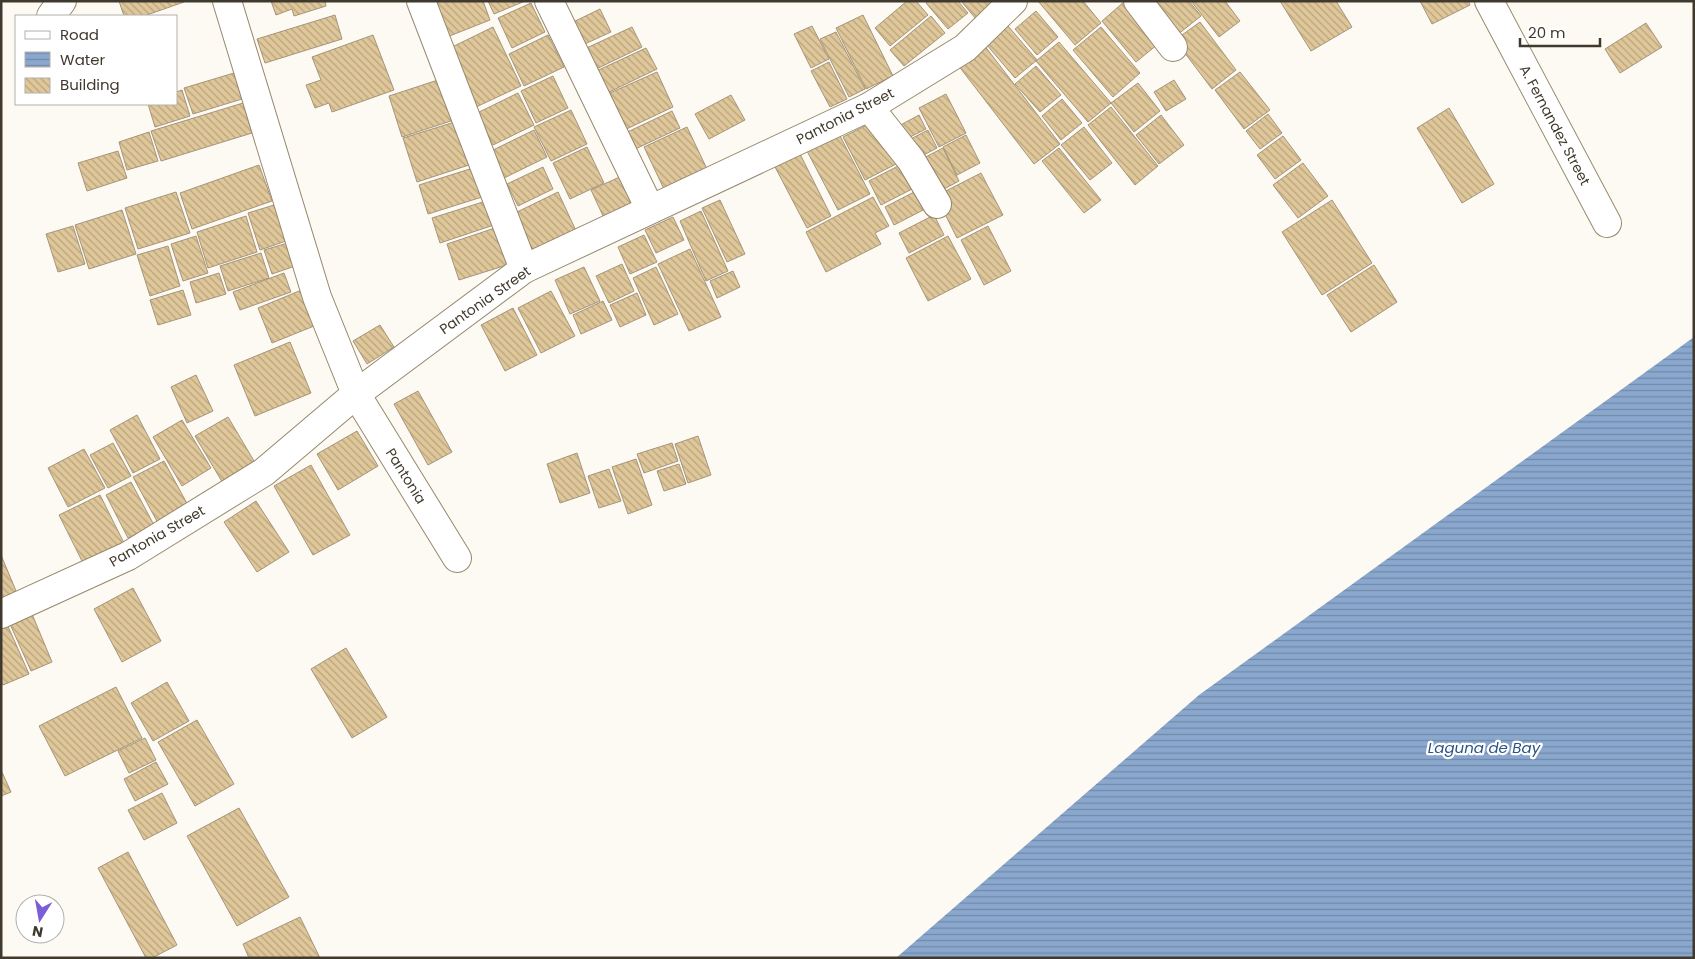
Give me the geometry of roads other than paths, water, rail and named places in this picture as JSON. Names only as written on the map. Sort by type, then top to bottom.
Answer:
[{"type":"street","points":[[52,15],[62,1]]},
{"type":"street","name":"Pantonia","points":[[227,1],[317,297],[356,394],[457,558]]},
{"type":"street","points":[[421,1],[524,269]]},
{"type":"street","points":[[549,1],[650,209]]},
{"type":"street","name":"Pantonia Street","points":[[1,614],[128,556],[264,472],[356,394],[524,269],[870,107],[965,48],[1013,1]]},
{"type":"street","points":[[1138,1],[1174,47]]},
{"type":"street","name":"A. Fernandez Street","points":[[1488,1],[1607,223]]},
{"type":"street","points":[[870,107],[911,160],[938,204]]},
{"type":"water","name":"Laguna de Bay","points":[[1694,337],[1694,958],[896,958],[1199,695]]}]
